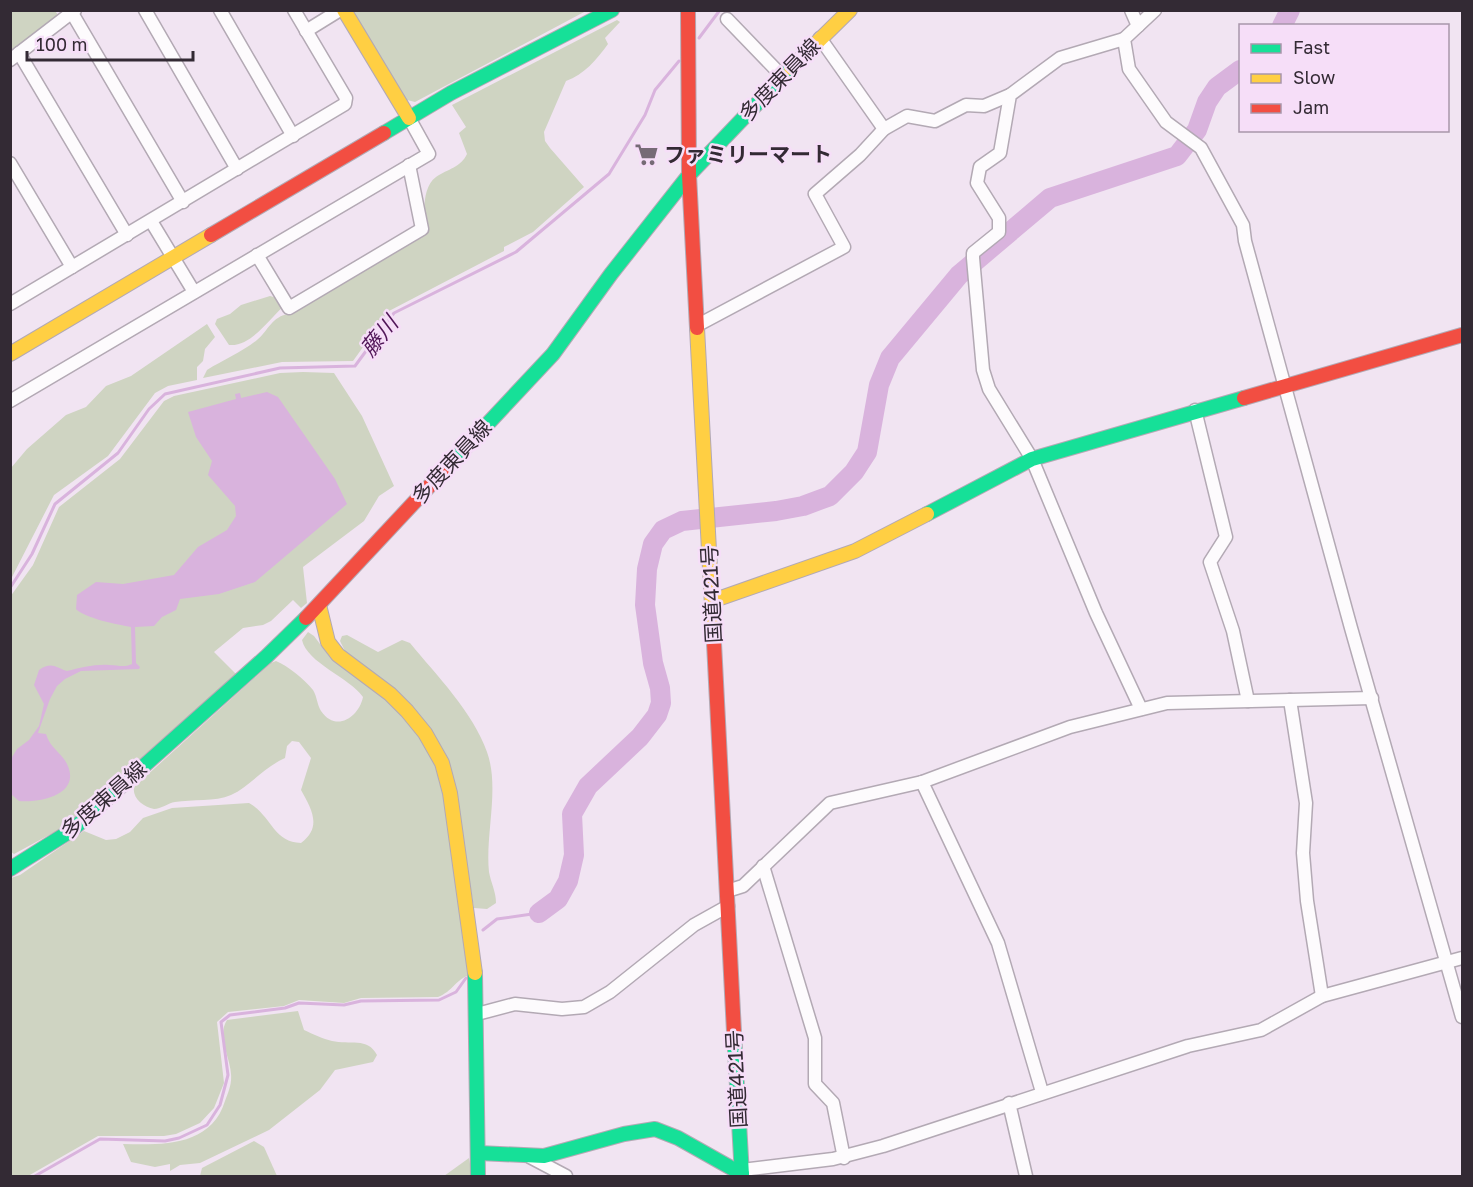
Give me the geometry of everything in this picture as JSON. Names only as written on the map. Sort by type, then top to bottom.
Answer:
[{"type":"main road","points":[[342,10],[409,118]]},
{"type":"main road","points":[[10,354],[451,93],[612,10]]},
{"type":"main road","name":"国道421号","points":[[688,10],[689,175],[742,1173]]},
{"type":"main road","name":"多度東員線","points":[[10,869],[72,830],[267,656],[319,605],[553,354],[611,274],[689,175],[782,76],[850,10]]},
{"type":"main road","points":[[712,601],[855,551],[1032,459],[1195,410],[1462,335]]},
{"type":"main road","points":[[319,605],[328,642],[338,655],[390,694],[407,711],[425,733],[442,763],[450,793],[475,964],[478,1176]]},
{"type":"main road","points":[[479,1153],[530,1156],[554,1153],[644,1129],[655,1129],[678,1138],[742,1173]]},
{"type":"street","points":[[145,10],[237,169]]},
{"type":"street","points":[[220,10],[293,136]]},
{"type":"street","points":[[13,298],[128,235],[342,107],[346,101],[294,10]]},
{"type":"street","points":[[306,31],[342,10]]},
{"type":"street","points":[[1131,10],[1138,26]]},
{"type":"street","points":[[698,325],[844,247],[815,194],[860,155],[884,129],[907,116],[929,122],[966,105],[984,106],[1010,94],[1060,58],[1124,39],[1155,10]]},
{"type":"street","points":[[128,235],[15,57],[73,12],[183,202]]},
{"type":"street","points":[[727,19],[782,76]]},
{"type":"street","points":[[820,38],[884,129]]},
{"type":"street","points":[[1124,39],[1129,69],[1166,122],[1206,154],[1243,225],[1245,241],[1285,386],[1462,1017]]},
{"type":"street","points":[[1010,94],[1000,153],[980,167],[977,183],[999,218],[999,232],[973,253],[983,370],[989,389],[1032,459],[1096,613],[1141,710]]},
{"type":"street","points":[[10,401],[430,152],[409,118]]},
{"type":"street","points":[[10,163],[72,267]]},
{"type":"street","points":[[257,255],[289,309],[422,230],[409,165]]},
{"type":"street","points":[[151,221],[194,292]]},
{"type":"street","points":[[1195,410],[1226,537],[1210,562],[1233,631],[1248,701]]},
{"type":"street","points":[[477,1014],[515,1005],[562,1009],[585,1007],[610,992],[728,899],[830,802],[922,782],[1070,727],[1167,703],[1372,698]]},
{"type":"street","points":[[1290,700],[1306,803],[1303,842],[1307,901],[1322,996]]},
{"type":"street","points":[[922,782],[998,943],[1042,1092]]},
{"type":"street","points":[[763,866],[815,1038],[815,1084],[833,1103],[844,1158]]},
{"type":"street","points":[[742,1173],[844,1158],[1188,1046],[1261,1030],[1322,996],[1462,958]]},
{"type":"street","points":[[1010,1103],[1026,1176]]},
{"type":"street","points":[[530,1156],[566,1176]]},
{"type":"green space","points":[[11,11],[55,11],[59,16],[14,51],[11,47]]},
{"type":"green space","points":[[351,11],[586,11],[415,102],[403,99]]},
{"type":"green space","points":[[617,20],[620,22],[605,38],[608,44],[590,66],[566,81],[544,132],[545,141],[550,148],[584,187],[533,232],[504,247],[504,251],[389,311],[353,361],[282,362],[203,378],[207,370],[257,340],[278,318],[289,314],[426,233],[425,203],[431,182],[458,165],[467,154],[459,133],[466,127],[452,105]]},
{"type":"green space","points":[[270,296],[277,298],[283,307],[259,332],[245,342],[229,345],[215,324],[217,319],[230,314],[241,305]]},
{"type":"green space","points":[[207,324],[215,337],[205,349],[203,361],[197,367],[197,380],[168,386],[155,393],[108,456],[54,495],[11,579],[11,468],[27,449],[66,415],[86,407],[106,386],[131,376]]},
{"type":"green space","points":[[280,373],[334,373],[362,416],[394,486],[379,496],[364,521],[303,567],[307,603],[301,608],[293,600],[271,621],[263,625],[243,628],[214,652],[236,674],[62,828],[14,854],[10,851],[10,597],[33,565],[59,507],[120,459],[164,401],[174,396]]},
{"type":"green space","points":[[308,632],[314,636],[329,656],[394,706],[409,721],[433,759],[447,807],[470,975],[461,979],[438,997],[361,998],[344,1003],[299,1000],[284,1006],[228,1012],[217,1022],[224,1083],[214,1108],[200,1123],[176,1134],[164,1136],[98,1136],[28,1176],[11,1176],[11,878],[20,875],[84,831],[106,840],[116,839],[130,832],[143,818],[172,808],[249,803],[284,838],[301,843],[312,830],[313,817],[301,790],[311,758],[299,742],[292,741],[287,746],[285,758],[238,792],[225,797],[175,802],[154,809],[139,801],[134,787],[271,663],[276,661],[301,677],[314,692],[321,711],[327,718],[340,722],[352,716],[357,711],[363,697],[305,648],[302,640]]},
{"type":"green space","points":[[347,635],[378,652],[402,640],[410,643],[464,709],[481,737],[491,766],[492,781],[488,858],[496,903],[487,909],[474,908],[451,769],[346,653],[340,641],[342,636]]},
{"type":"green space","points":[[298,1011],[304,1030],[332,1041],[369,1046],[377,1055],[373,1062],[335,1070],[320,1090],[269,1130],[200,1163],[180,1165],[170,1171],[170,1164],[155,1167],[131,1162],[123,1144],[168,1143],[183,1140],[197,1135],[218,1116],[231,1081],[223,1033],[227,1020]]},
{"type":"green space","points":[[254,1141],[264,1147],[277,1176],[200,1176],[202,1168]]},
{"type":"green space","points":[[469,1158],[472,1176],[444,1176]]},
{"type":"shaded area","points":[[267,392],[278,397],[335,479],[347,504],[255,582],[219,594],[180,599],[176,610],[162,617],[154,626],[135,627],[136,663],[139,669],[81,671],[57,686],[38,733],[46,734],[50,743],[65,760],[70,775],[69,783],[56,795],[37,800],[19,801],[11,794],[11,759],[17,749],[29,740],[39,726],[44,704],[34,685],[39,670],[51,666],[67,671],[93,666],[132,664],[131,627],[102,621],[80,612],[76,609],[77,595],[96,582],[123,584],[174,575],[198,547],[227,530],[236,516],[235,506],[208,475],[212,461],[196,437],[188,412],[236,399],[235,394],[240,393],[241,398]]},
{"type":"waterway","name":"藤川","points":[[699,38],[720,10]]},
{"type":"waterway","points":[[1283,24],[1290,10]]},
{"type":"waterway","name":"藤川","points":[[10,588],[32,554],[55,504],[118,453],[149,409],[165,394],[280,368],[355,366],[394,313],[516,252],[609,174],[645,115],[655,90],[679,61]]},
{"type":"waterway","points":[[539,913],[558,899],[568,881],[574,855],[572,814],[588,786],[640,737],[657,715],[661,703],[645,605],[647,569],[653,544],[663,530],[682,521],[776,511],[803,506],[830,496],[854,472],[867,452],[879,385],[890,358],[959,275],[1050,198],[1177,156],[1197,130],[1207,102],[1217,87],[1239,71]]},
{"type":"waterway","points":[[483,930],[497,919],[539,913]]},
{"type":"waterway","points":[[35,1176],[100,1139],[165,1141],[179,1138],[207,1125],[220,1105],[228,1075],[221,1022],[230,1015],[285,1008],[299,1003],[344,1005],[361,1001],[439,1000],[456,992],[466,978]]},
{"type":"traffic: fast","points":[[384,133],[451,93],[612,10]]},
{"type":"traffic: fast","points":[[450,464],[553,354],[611,274],[689,175],[791,68]]},
{"type":"traffic: fast","points":[[927,514],[1032,459],[1244,398]]},
{"type":"traffic: fast","points":[[10,869],[72,830],[267,656],[306,618]]},
{"type":"traffic: fast","points":[[475,973],[478,1176]]},
{"type":"traffic: fast","points":[[734,1032],[742,1176]]},
{"type":"traffic: fast","points":[[479,1153],[544,1156],[624,1134],[655,1129],[678,1138],[742,1174]]},
{"type":"traffic: slow","points":[[344,10],[409,118]]},
{"type":"traffic: slow","points":[[791,68],[850,10]]},
{"type":"traffic: slow","points":[[10,354],[211,235]]},
{"type":"traffic: slow","points":[[697,328],[714,643]]},
{"type":"traffic: slow","points":[[712,601],[855,551],[927,514]]},
{"type":"traffic: slow","points":[[319,605],[328,642],[338,655],[390,694],[407,711],[425,733],[442,763],[450,793],[475,973]]},
{"type":"traffic: jam","points":[[688,10],[689,175],[697,328]]},
{"type":"traffic: jam","points":[[211,235],[384,133]]},
{"type":"traffic: jam","points":[[1244,398],[1462,335]]},
{"type":"traffic: jam","points":[[306,618],[450,464]]},
{"type":"traffic: jam","points":[[714,643],[734,1032]]},
{"type":"place","name":"ファミリーマート","points":[[646,155]]}]
